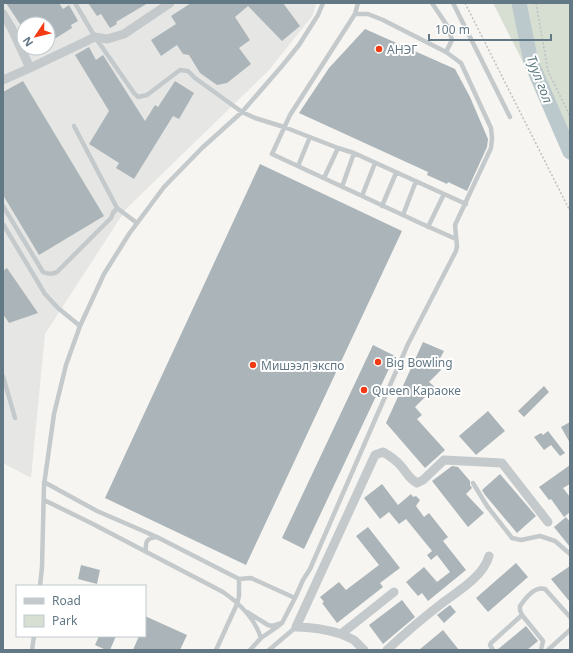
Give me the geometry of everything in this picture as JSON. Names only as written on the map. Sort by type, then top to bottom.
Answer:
[{"type":"street","points":[[3,80],[95,37],[108,39],[124,34],[170,3]]},
{"type":"street","points":[[3,14],[11,27],[30,68]]},
{"type":"street","points":[[364,650],[354,640],[341,634],[314,628],[296,627],[375,455],[383,452],[393,458],[410,479],[417,483],[423,480],[444,460],[502,463],[548,522]]},
{"type":"street","points":[[386,650],[441,604],[468,585],[486,564],[489,556]]},
{"type":"street","points":[[341,634],[394,592]]},
{"type":"lane","points":[[75,3],[95,37],[138,97],[147,94],[180,70],[188,71],[195,78],[242,112],[354,153],[466,204]]},
{"type":"lane","points":[[40,585],[42,567],[44,482],[54,414],[66,365],[80,326],[104,274],[129,234],[164,187],[202,148],[242,112],[282,66],[299,45],[318,15],[323,3]]},
{"type":"lane","points":[[358,3],[355,14],[290,114],[272,154],[456,239]]},
{"type":"lane","points":[[432,3],[448,27],[452,40],[446,52]]},
{"type":"lane","points":[[452,3],[510,117]]},
{"type":"lane","points":[[250,650],[261,638],[282,623],[310,568],[408,344],[456,251],[458,246],[455,225],[491,148],[491,128],[461,63],[446,52],[378,18],[368,14],[355,14]]},
{"type":"lane","points":[[74,126],[117,208],[137,223]]},
{"type":"lane","points":[[298,166],[310,137]]},
{"type":"lane","points":[[324,178],[338,148]]},
{"type":"lane","points":[[342,187],[354,153]]},
{"type":"lane","points":[[362,196],[375,163]]},
{"type":"lane","points":[[382,206],[396,172]]},
{"type":"lane","points":[[403,215],[416,181]]},
{"type":"lane","points":[[428,227],[444,194]]},
{"type":"lane","points":[[3,206],[43,272],[48,274],[54,274],[57,272],[111,218],[117,208]]},
{"type":"lane","points":[[3,224],[45,294],[58,308],[80,326]]},
{"type":"lane","points":[[3,376],[15,418]]},
{"type":"lane","points":[[44,482],[96,511],[157,537],[239,579],[251,578],[295,598]]},
{"type":"lane","points":[[473,483],[487,506],[512,538],[521,540],[540,536],[555,541],[570,554]]},
{"type":"lane","points":[[44,500],[223,592],[234,600],[244,611],[257,627],[261,638]]},
{"type":"lane","points":[[146,552],[145,544],[148,540],[157,537]]},
{"type":"lane","points":[[216,650],[237,604],[239,596],[239,579]]},
{"type":"lane","points":[[541,650],[543,641],[522,615],[520,610],[520,606],[530,594],[538,589],[545,589],[570,617]]},
{"type":"lane","points":[[244,611],[250,613],[268,625],[272,626],[282,623]]},
{"type":"lane","points":[[493,650],[490,645],[491,642],[522,615]]},
{"type":"lane","points":[[269,650],[296,627]]},
{"type":"lane","points":[[548,650],[570,630]]},
{"type":"lane","points":[[32,650],[34,637]]},
{"type":"path","points":[[465,3],[570,211]]},
{"type":"path","points":[[536,3],[548,71],[570,116]]},
{"type":"shaded area","points":[[3,3],[316,3],[313,15],[269,70],[126,209],[45,334],[31,478],[3,463]]},
{"type":"green space","points":[[493,3],[570,3],[570,155]]},
{"type":"building","points":[[6,3],[59,3],[63,9],[69,5],[78,21],[71,25],[72,28],[56,38],[56,16],[16,16],[16,18]]},
{"type":"building","points":[[88,3],[148,3],[116,22],[117,24],[110,28],[101,14],[97,16]]},
{"type":"building","points":[[191,3],[283,3],[300,26],[282,41],[248,6],[235,17],[250,40],[239,48],[251,64],[227,83],[217,85],[200,73],[189,55],[183,54],[177,45],[161,56],[151,40],[176,24],[171,16]]},
{"type":"building","points":[[365,29],[455,69],[470,97],[488,139],[487,147],[467,191],[448,182],[447,184],[427,175],[428,172],[299,113],[329,68]]},
{"type":"building","points":[[89,47],[96,60],[103,55],[145,121],[155,105],[158,107],[175,81],[194,93],[179,119],[173,116],[134,179],[116,168],[119,163],[89,144],[109,111],[75,55]]},
{"type":"building","points":[[23,81],[104,216],[39,255],[3,195],[3,92]]},
{"type":"building","name":"Мишээл экспо","points":[[260,164],[402,231],[246,565],[105,498]]},
{"type":"building","points":[[7,268],[38,313],[9,323],[3,314],[3,271]]},
{"type":"building","points":[[423,342],[444,351],[437,364],[441,370],[429,382],[435,387],[415,407],[422,415],[417,419],[445,450],[425,468],[386,423]]},
{"type":"building","points":[[373,345],[395,356],[304,549],[282,538]]},
{"type":"building","points":[[544,386],[549,392],[524,417],[518,411]]},
{"type":"building","points":[[488,411],[505,431],[476,455],[459,436]]},
{"type":"building","points":[[570,422],[570,443],[561,427]]},
{"type":"building","points":[[548,431],[565,453],[560,456],[551,445],[544,450],[534,437],[541,433],[543,435]]},
{"type":"building","points":[[570,465],[570,484],[563,488],[570,497],[570,512],[564,517],[551,499],[549,500],[539,487]]},
{"type":"building","points":[[452,466],[458,467],[470,481],[472,488],[466,494],[484,513],[468,527],[432,481]]},
{"type":"building","points":[[500,474],[536,516],[517,533],[482,490]]},
{"type":"building","points":[[382,484],[398,505],[411,494],[413,497],[416,496],[420,500],[416,506],[424,517],[429,513],[448,537],[443,541],[466,570],[428,601],[422,593],[418,596],[406,582],[424,567],[437,582],[450,572],[437,555],[431,560],[427,555],[432,551],[406,519],[399,524],[389,512],[380,519],[364,498]]},
{"type":"building","points":[[566,517],[570,522],[570,547],[554,527]]},
{"type":"building","points":[[368,527],[400,568],[380,583],[383,587],[337,623],[322,603],[324,602],[320,597],[339,582],[346,590],[379,565],[356,536]]},
{"type":"building","points":[[516,563],[528,577],[488,612],[476,598]]},
{"type":"building","points":[[81,565],[100,570],[97,584],[78,579]]},
{"type":"building","points":[[570,566],[570,602],[551,579]]},
{"type":"building","points":[[402,600],[415,617],[383,644],[369,625]]},
{"type":"building","points":[[450,605],[456,612],[444,623],[437,615]]},
{"type":"building","points":[[146,616],[187,635],[180,650],[133,650],[139,637],[146,637]]},
{"type":"building","points":[[526,626],[538,641],[527,650],[497,650]]},
{"type":"building","points":[[443,630],[459,650],[419,650]]},
{"type":"building","points":[[99,637],[116,637],[110,650],[106,650],[95,645]]},
{"type":"waterway","name":"Туул гол","points":[[519,3],[531,62],[570,152]]},
{"type":"place","name":"АНЭГ","points":[[379,49]]},
{"type":"place","name":"Big Bowling","points":[[378,362]]},
{"type":"place","name":"Мишээл экспо","points":[[253,365]]},
{"type":"place","name":"Queen Караоке","points":[[364,390]]}]
